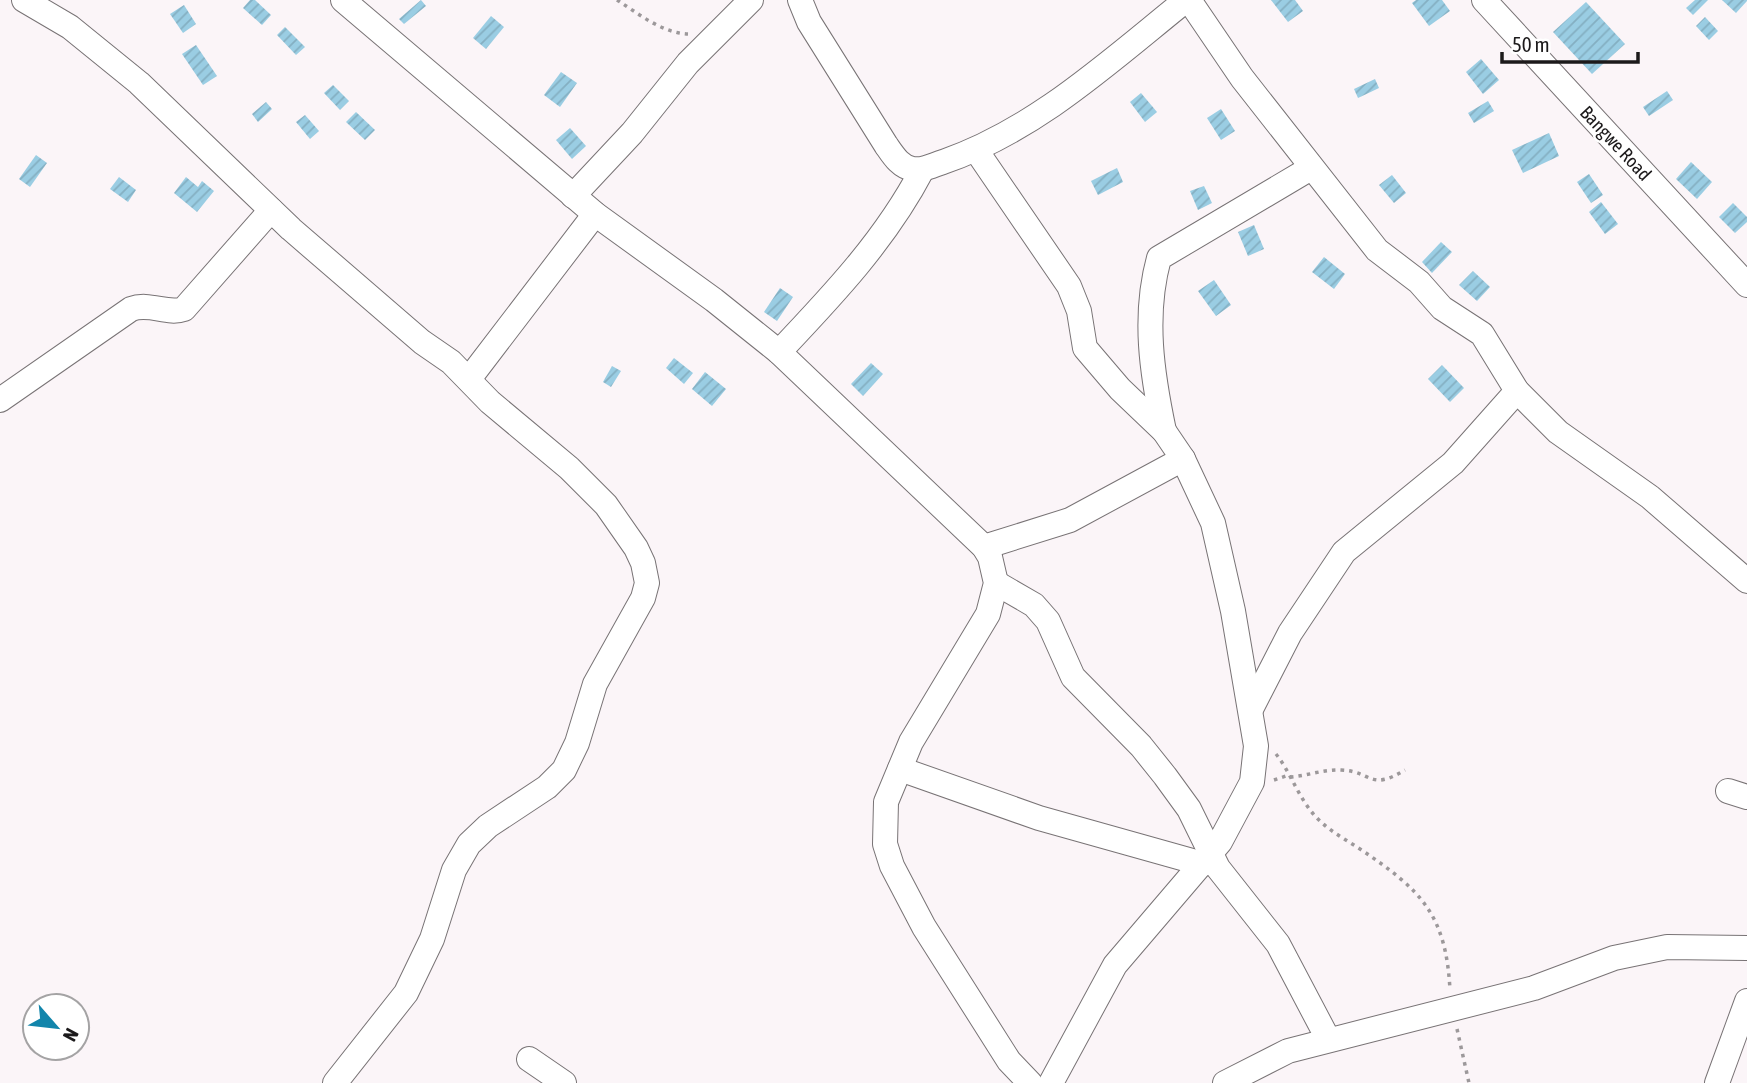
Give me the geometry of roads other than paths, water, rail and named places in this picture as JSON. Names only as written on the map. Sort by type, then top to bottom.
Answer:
[{"type":"street","points":[[24,0],[70,27],[139,83],[271,210],[422,342],[469,379],[489,402],[569,468],[606,505],[636,548],[643,563],[647,583],[643,598],[595,684],[577,743],[564,770],[547,787],[488,826],[469,844],[454,870],[432,939],[405,993],[335,1083]]},
{"type":"street","points":[[343,0],[595,214],[714,300],[779,352],[984,547],[990,557],[996,583],[988,614],[911,742],[886,802],[884,844],[892,866],[924,927],[1009,1061],[1030,1083]]},
{"type":"street","points":[[573,196],[715,36],[751,0]]},
{"type":"street","points":[[800,0],[809,22],[886,145],[900,164],[922,170],[976,150],[1035,118],[1187,0],[1242,78],[1377,250],[1419,282],[1442,308],[1482,334],[1517,391],[1558,432],[1650,497],[1747,581]]},
{"type":"street","name":"Bangwe Road","points":[[1484,0],[1747,285]]},
{"type":"street","points":[[976,150],[1069,286],[1079,311],[1086,348],[1120,390],[1164,432],[1183,459],[1213,523],[1255,738],[1252,782],[1207,858],[1115,965],[1056,1076],[1009,1061]]},
{"type":"street","points":[[1164,432],[1152,372],[1150,328],[1154,276],[1159,258],[1311,168]]},
{"type":"street","points":[[779,352],[870,252],[902,208],[922,170]]},
{"type":"street","points":[[0,400],[131,309],[145,306],[173,311],[184,309],[271,210]]},
{"type":"street","points":[[469,379],[595,214]]},
{"type":"street","points":[[1251,709],[1290,633],[1344,552],[1453,463],[1517,391]]},
{"type":"street","points":[[984,547],[1070,520],[1183,459]]},
{"type":"street","points":[[996,583],[1034,605],[1048,621],[1073,677],[1141,746],[1165,776],[1189,809],[1207,858],[1278,944],[1328,1039]]},
{"type":"street","points":[[900,769],[1039,818],[1207,858]]},
{"type":"street","points":[[1225,1083],[1288,1051],[1534,988],[1614,958],[1667,947],[1747,948]]},
{"type":"street","points":[[1717,1083],[1747,1002]]},
{"type":"street","points":[[529,1059],[564,1083]]}]
